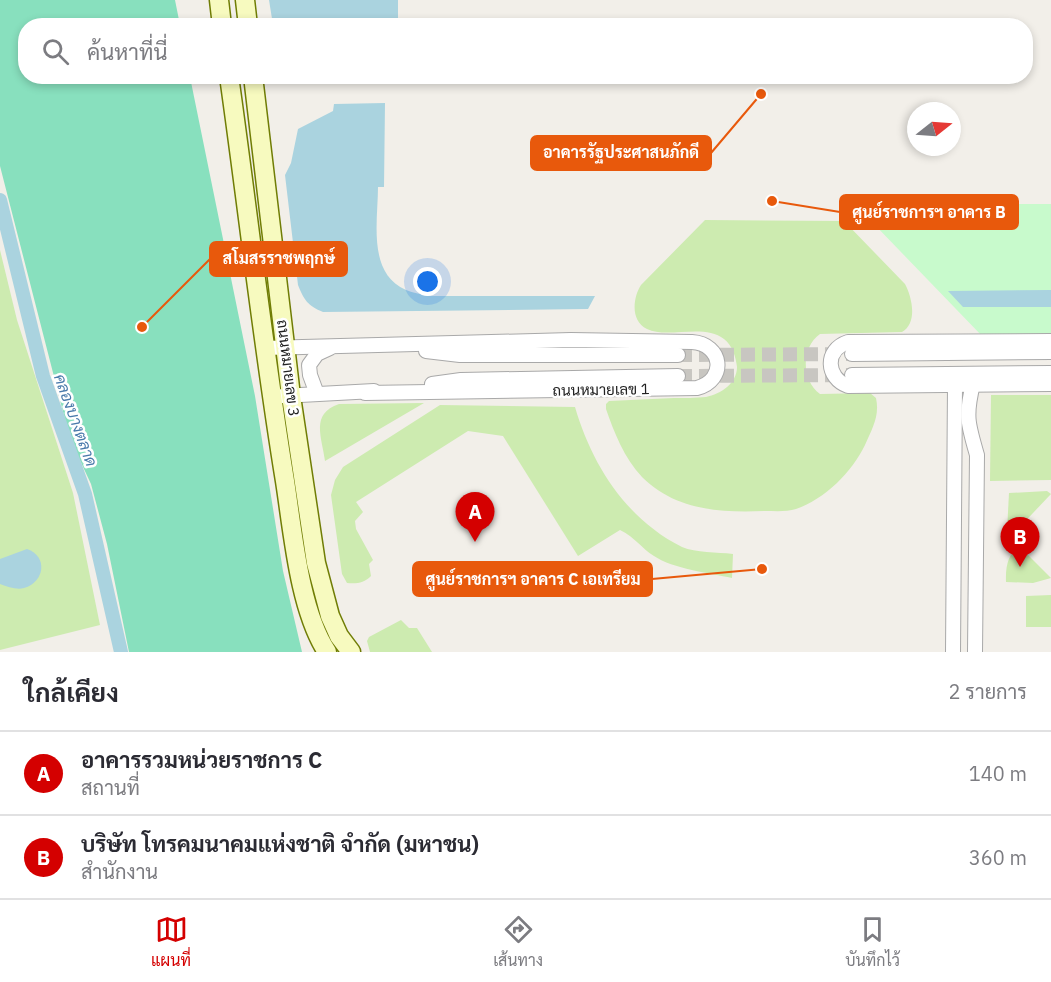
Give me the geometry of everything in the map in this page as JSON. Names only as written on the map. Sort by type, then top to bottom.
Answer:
[{"type":"street","points":[[219,0],[221,18]]},
{"type":"street","points":[[244,0],[247,18]]},
{"type":"street","name":"ถนนหมายเลข 3","points":[[230,84],[271,397],[302,584],[312,620],[327,652]]},
{"type":"street","name":"ถนนหมายเลข 3","points":[[254,84],[291,396],[319,576],[330,616],[339,636],[351,652]]},
{"type":"street","name":"ถนนหมายเลข 1","points":[[271,397],[317,393],[697,388],[710,383],[718,365],[714,353],[705,344],[692,342],[571,340],[364,345]]},
{"type":"street","points":[[1051,341],[848,342],[837,347],[830,360],[831,372],[842,384],[848,386],[1051,384]]},
{"type":"street","points":[[317,393],[308,370],[310,361],[317,354],[338,345]]},
{"type":"street","points":[[265,348],[364,345],[460,354],[678,355]]},
{"type":"street","points":[[852,354],[1051,352]]},
{"type":"street","points":[[852,375],[1051,373]]},
{"type":"street","name":"ถนนหมายเลข 1","points":[[365,393],[461,380],[678,376]]},
{"type":"street","points":[[973,384],[967,414],[977,455],[975,652]]},
{"type":"street","points":[[953,652],[955,385]]},
{"type":"street","points":[[954,445],[960,436],[968,437],[977,455]]},
{"type":"green space","points":[[0,0],[175,0],[179,18],[18,18],[18,84],[191,84],[255,396],[283,571],[302,652],[129,652],[107,544],[91,484],[70,439],[0,166]]},
{"type":"green space","points":[[845,194],[949,196],[950,204],[1051,204],[1051,337],[983,337]]},
{"type":"green space","points":[[705,220],[844,221],[905,284],[910,296],[912,316],[907,328],[902,332],[820,334],[809,347],[806,364],[809,381],[820,394],[870,393],[876,398],[877,411],[865,445],[853,465],[817,499],[796,509],[785,511],[715,510],[669,497],[642,477],[630,462],[612,427],[606,409],[609,401],[706,397],[727,387],[734,378],[737,367],[736,359],[724,339],[706,332],[655,332],[642,325],[636,315],[636,296],[641,285]]},
{"type":"green space","points":[[0,250],[17,320],[73,493],[100,625],[0,650]]},
{"type":"green space","points":[[991,395],[1051,395],[1051,480],[990,481]]},
{"type":"green space","points":[[424,403],[325,461],[320,427],[324,414],[330,408],[339,404]]},
{"type":"green space","points":[[440,405],[575,407],[591,449],[614,488],[628,506],[662,535],[682,547],[733,554],[732,578],[681,567],[662,560],[649,553],[620,530],[578,556],[503,436],[468,431],[356,502],[363,512],[355,521],[356,529],[373,560],[369,564],[371,576],[360,582],[347,583],[342,574],[331,495],[335,480],[343,467]]},
{"type":"green space","points":[[1047,491],[1051,494],[1014,533],[1010,534],[1007,531],[1009,493]]},
{"type":"green space","points":[[1034,533],[1038,537],[1024,551],[1051,578],[1033,583],[1006,582],[1009,558]]},
{"type":"green space","points":[[1051,595],[1051,627],[1026,627],[1026,596]]},
{"type":"green space","points":[[401,620],[409,628],[417,628],[432,652],[370,652],[367,641],[369,637]]},
{"type":"water","points":[[269,0],[398,0],[398,18],[272,18]]},
{"type":"water","points":[[385,103],[384,187],[378,187],[377,245],[385,272],[394,282],[406,290],[429,296],[595,296],[588,309],[323,312],[307,302],[298,285],[285,175],[291,163],[298,129],[333,111],[334,104]]},
{"type":"water","points":[[1051,290],[1051,307],[963,307],[948,291]]},
{"type":"water","points":[[27,549],[34,552],[41,563],[40,575],[31,585],[21,589],[0,584],[0,559]]},
{"type":"waterway","name":"คลองบางตลาด","points":[[0,200],[43,376],[85,494],[121,652]]},
{"type":"tunnel","points":[[678,355],[852,354]]},
{"type":"tunnel","points":[[678,376],[852,375]]},
{"type":"place","name":"อาคารรัฐประศาสนภักดี","points":[[761,94]]},
{"type":"place","name":"ศูนย์ราชการฯ อาคาร B","points":[[772,201]]},
{"type":"place","name":"สโมสรราชพฤกษ์","points":[[142,327]]},
{"type":"place","name":"อาคารรวมหน่วยราชการ C","points":[[475,542]]},
{"type":"place","name":"บริษัท โทรคมนาคมแห่งชาติ จำกัด (มหาชน)","points":[[1020,567]]},
{"type":"place","name":"ศูนย์ราชการฯ อาคาร C เอเทรียม","points":[[762,569]]}]
